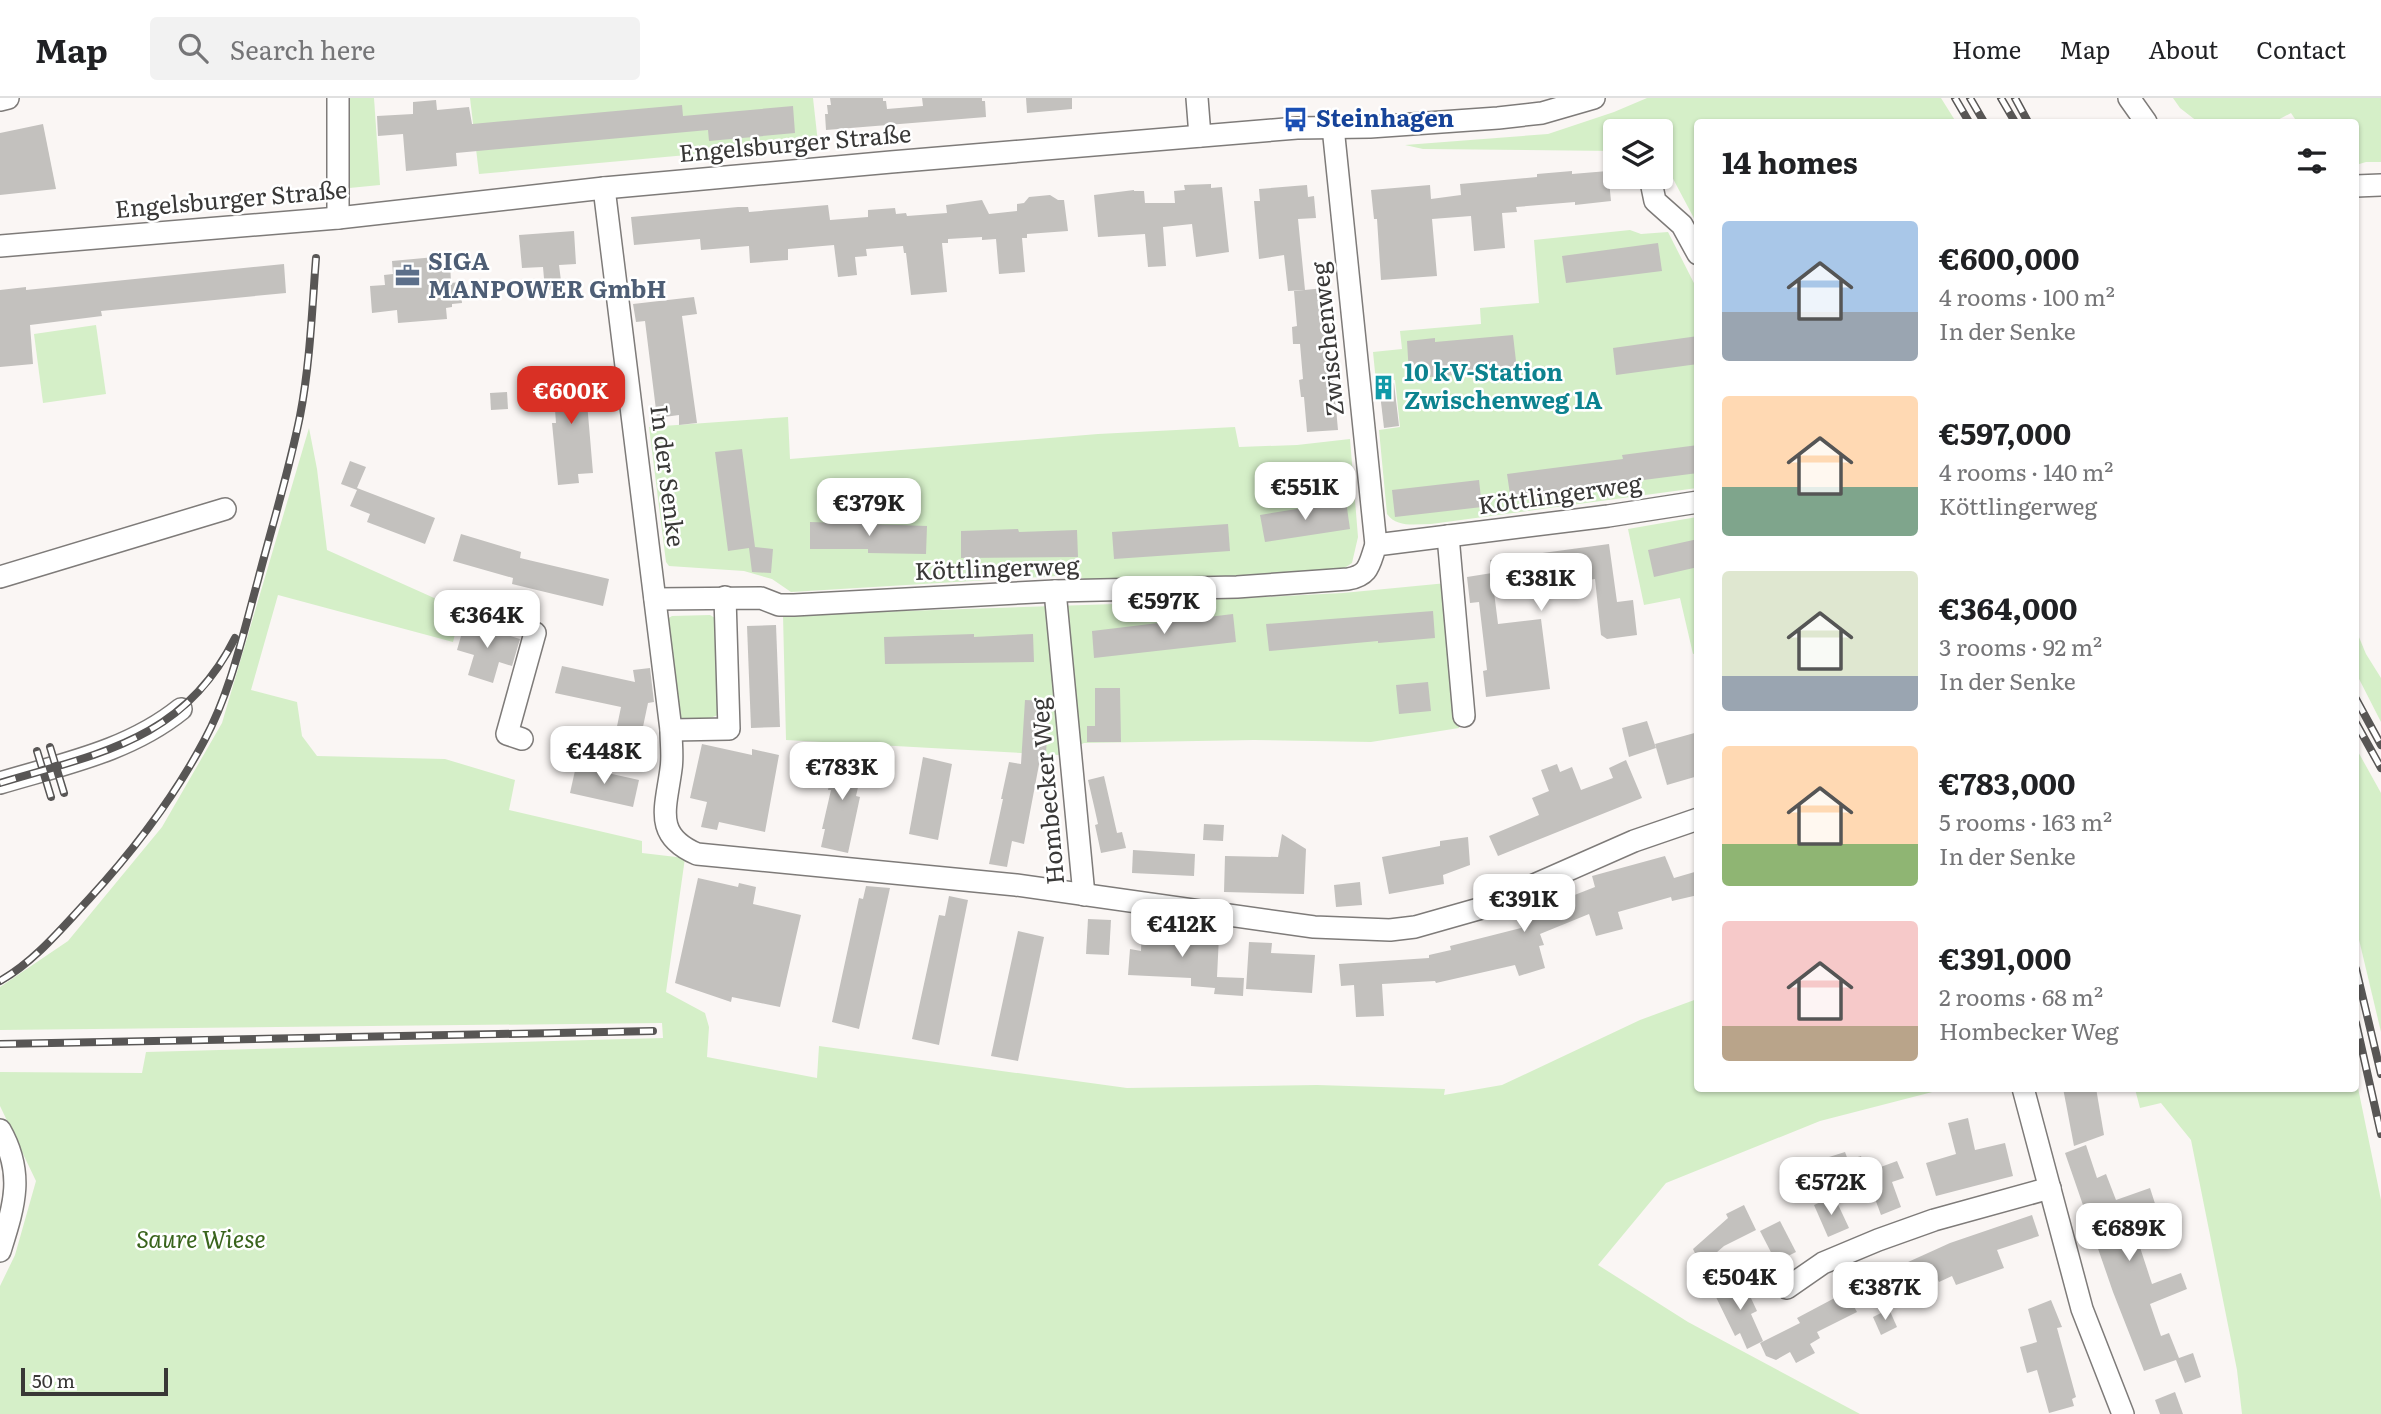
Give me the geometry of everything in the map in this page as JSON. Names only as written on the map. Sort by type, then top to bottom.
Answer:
[{"type":"street","points":[[0,100],[9,98]]},
{"type":"street","points":[[338,98],[338,218]]},
{"type":"street","points":[[1197,98],[1200,136]]},
{"type":"street","name":"Engelsburger Straße","points":[[0,246],[338,218],[604,188],[1200,136],[1531,115],[1594,98]]},
{"type":"street","points":[[2129,98],[2145,119]]},
{"type":"street","name":"Zwischenweg","points":[[1333,127],[1376,545]]},
{"type":"street","points":[[2359,186],[2381,186]]},
{"type":"street","name":"In der Senke","points":[[604,188],[671,730],[671,767],[664,805],[666,827],[680,847],[697,854],[899,873],[1084,895]]},
{"type":"street","points":[[1652,189],[1655,201],[1682,225],[1694,247]]},
{"type":"street","name":"Köttlingerweg","points":[[655,599],[761,597],[779,605],[794,605],[1055,592],[1237,587],[1348,579],[1359,577],[1368,569],[1376,545],[1694,503]]},
{"type":"street","points":[[0,577],[225,509]]},
{"type":"street","points":[[1448,536],[1464,716]]},
{"type":"street","name":"Hombecker Weg","points":[[1055,592],[1084,895],[1314,927],[1390,930],[1415,927],[1482,908],[1634,842],[1694,820]]},
{"type":"street","points":[[671,730],[729,729],[725,597]]},
{"type":"street","points":[[522,739],[506,734],[535,634]]},
{"type":"street","points":[[0,783],[118,747],[149,732],[181,709]]},
{"type":"street","points":[[2024,1092],[2082,1309],[2123,1414]]},
{"type":"street","points":[[0,1130],[8,1144],[16,1195],[1,1245]]},
{"type":"street","points":[[1787,1288],[1823,1263],[1878,1240],[1934,1220],[2050,1188]]},
{"type":"green space","points":[[329,98],[374,98],[380,185],[329,190]]},
{"type":"green space","points":[[470,98],[813,98],[818,143],[479,174]]},
{"type":"green space","points":[[1647,98],[1941,98],[1954,119],[1694,119],[1694,218],[1673,179],[1673,119],[1603,119],[1603,151],[1423,149],[1405,145],[1548,134]]},
{"type":"green space","points":[[2173,98],[2381,98],[2381,162],[2359,164],[2359,119],[2295,119],[2291,113],[2280,119],[2194,119],[2180,108]]},
{"type":"green space","points":[[1630,230],[1641,234],[1668,232],[1694,283],[1694,488],[1431,524],[1396,521],[1387,514],[1379,430],[1400,427],[1395,380],[1376,382],[1373,352],[1402,349],[1400,331],[1481,324],[1480,308],[1539,303],[1534,240]]},
{"type":"green space","points":[[96,325],[106,394],[43,403],[34,334]]},
{"type":"green space","points":[[788,417],[790,459],[1098,434],[1235,427],[1239,447],[1297,445],[1350,439],[1358,537],[1352,563],[1343,569],[1268,575],[1095,583],[1074,575],[791,592],[772,579],[744,571],[669,566],[666,562],[649,427]]},
{"type":"green space","name":"Saure Wiese","points":[[309,428],[327,550],[461,610],[453,642],[278,595],[251,690],[297,702],[302,736],[317,756],[445,759],[515,780],[509,810],[642,841],[642,853],[685,858],[666,992],[705,1013],[709,1027],[707,1057],[817,1078],[819,1046],[1127,1088],[1317,1085],[1445,1089],[1444,1095],[1502,1085],[1640,1020],[1694,1000],[1694,1092],[1932,1092],[1820,1121],[1666,1183],[1598,1265],[1688,1322],[1860,1414],[0,1414],[0,1286],[15,1255],[36,1181],[0,1106],[0,1072],[142,1073],[146,1052],[663,1038],[662,1023],[0,1030],[0,987],[68,941],[162,827],[222,723]]},
{"type":"green space","points":[[1694,518],[1694,654],[1680,598],[1644,605],[1628,529]]},
{"type":"green space","points":[[1447,583],[1459,728],[1371,742],[1254,740],[1084,743],[1058,755],[786,740],[783,615],[1145,603],[1343,593]]},
{"type":"green space","points":[[710,615],[720,621],[718,715],[679,720],[664,621],[672,616]]},
{"type":"green space","points":[[2359,637],[2381,678],[2381,722],[2359,679]]},
{"type":"green space","points":[[2359,753],[2381,793],[2381,1032],[2359,940]]},
{"type":"green space","points":[[2136,1092],[2359,1092],[2381,1200],[2381,1414],[2242,1414],[2237,1370],[2191,1140],[2161,1103],[2140,1108]]},
{"type":"building","points":[[830,98],[883,98],[887,109],[923,106],[922,98],[982,98],[982,101],[985,101],[986,117],[826,130],[825,114],[828,114],[827,105],[831,105]]},
{"type":"building","points":[[1026,98],[1072,98],[1072,109],[1027,113]]},
{"type":"building","points":[[436,100],[437,110],[469,107],[472,124],[682,105],[683,116],[793,106],[795,133],[709,141],[708,130],[456,153],[457,166],[406,171],[403,134],[378,136],[377,116],[413,114],[413,102]]},
{"type":"building","points":[[43,124],[56,189],[0,195],[0,133]]},
{"type":"building","points":[[1603,171],[1603,189],[1610,189],[1611,201],[1516,207],[1517,212],[1502,213],[1505,248],[1474,251],[1471,216],[1432,219],[1437,276],[1381,280],[1377,219],[1374,219],[1371,190],[1430,185],[1431,199],[1461,195],[1460,184],[1537,177],[1537,174]]},
{"type":"building","points":[[1211,184],[1211,188],[1222,187],[1229,252],[1196,257],[1192,224],[1163,227],[1166,266],[1148,267],[1145,234],[1098,237],[1094,195],[1134,190],[1144,191],[1145,203],[1175,203],[1174,191],[1185,190],[1184,185]]},
{"type":"building","points":[[1307,185],[1308,197],[1314,196],[1316,218],[1298,219],[1305,290],[1288,291],[1284,255],[1259,259],[1254,201],[1260,201],[1259,189]]},
{"type":"building","points":[[1050,195],[1064,200],[1068,231],[1027,234],[1027,238],[1022,238],[1025,272],[999,274],[996,239],[948,239],[948,243],[942,243],[947,292],[911,295],[903,246],[866,249],[867,256],[855,257],[857,275],[838,277],[834,245],[788,249],[788,260],[750,263],[749,246],[701,250],[700,239],[634,245],[631,217],[738,207],[748,207],[749,212],[828,205],[830,220],[868,217],[868,210],[895,208],[896,214],[906,213],[907,216],[947,213],[946,205],[982,200],[989,214],[1017,211],[1017,204],[1024,203],[1029,197]]},
{"type":"building","points":[[574,231],[576,264],[559,265],[562,289],[545,290],[543,267],[522,268],[519,235]]},
{"type":"building","points":[[1658,243],[1662,271],[1566,283],[1562,256]]},
{"type":"building","points":[[435,257],[436,264],[450,262],[451,283],[460,282],[462,303],[446,308],[447,319],[398,323],[397,310],[372,313],[370,286],[385,285],[384,275],[393,274],[392,261]]},
{"type":"building","points":[[284,264],[286,293],[101,311],[102,316],[30,325],[33,364],[0,367],[0,290],[26,287],[26,290]]},
{"type":"building","points":[[1325,288],[1338,430],[1307,432],[1304,397],[1301,397],[1299,380],[1303,379],[1300,344],[1293,344],[1292,327],[1297,326],[1294,291]]},
{"type":"building","points":[[694,297],[697,314],[682,316],[697,423],[679,425],[679,415],[657,418],[645,321],[636,322],[633,304]]},
{"type":"building","points":[[1513,335],[1517,370],[1429,377],[1429,373],[1409,375],[1407,341],[1435,338],[1435,342]]},
{"type":"building","points":[[1694,337],[1694,365],[1616,375],[1613,348]]},
{"type":"building","points":[[584,367],[593,473],[578,474],[579,483],[558,485],[552,423],[556,423],[552,370]]},
{"type":"building","points":[[1394,383],[1399,426],[1384,428],[1379,385]]},
{"type":"building","points":[[507,392],[508,409],[491,410],[490,393]]},
{"type":"building","points":[[1694,446],[1694,474],[1511,501],[1507,474],[1623,459],[1622,455]]},
{"type":"building","points":[[742,449],[755,547],[773,549],[771,573],[752,572],[749,548],[728,551],[715,452]]},
{"type":"building","points":[[350,461],[366,467],[357,488],[435,518],[425,544],[367,522],[370,514],[350,506],[357,490],[341,484]]},
{"type":"building","points":[[1479,480],[1482,507],[1395,517],[1392,490]]},
{"type":"building","points":[[1346,501],[1350,529],[1265,542],[1260,515]]},
{"type":"building","points":[[810,522],[927,526],[926,554],[868,553],[868,549],[810,549]]},
{"type":"building","points":[[1228,524],[1230,551],[1114,559],[1112,532]]},
{"type":"building","points":[[1018,529],[1019,532],[1077,530],[1078,557],[961,558],[961,531]]},
{"type":"building","points":[[461,534],[521,552],[520,558],[609,579],[603,606],[512,584],[513,578],[453,561]]},
{"type":"building","points":[[1694,540],[1694,568],[1654,577],[1648,550]]},
{"type":"building","points":[[1609,544],[1617,602],[1633,600],[1637,635],[1607,639],[1601,635],[1595,579],[1494,592],[1498,624],[1541,619],[1550,689],[1486,697],[1483,671],[1487,670],[1479,602],[1470,603],[1467,577],[1492,573],[1490,560]]},
{"type":"building","points":[[1433,611],[1435,638],[1269,651],[1266,624]]},
{"type":"building","points":[[1233,614],[1236,642],[1094,658],[1092,631]]},
{"type":"building","points":[[465,622],[520,639],[512,666],[499,662],[493,683],[468,675],[474,655],[457,650]]},
{"type":"building","points":[[776,625],[780,727],[751,728],[747,626]]},
{"type":"building","points":[[974,634],[974,637],[1033,634],[1034,662],[885,664],[884,637]]},
{"type":"building","points":[[562,666],[635,682],[633,670],[650,668],[654,702],[648,703],[640,741],[615,736],[621,707],[555,693]]},
{"type":"building","points":[[1428,682],[1431,711],[1399,714],[1396,685]]},
{"type":"building","points":[[1095,688],[1120,688],[1121,742],[1087,742],[1087,726],[1095,726]]},
{"type":"building","points":[[1025,700],[1049,701],[1046,754],[1041,754],[1024,844],[1012,841],[1007,867],[989,864],[1009,762],[1021,764]]},
{"type":"building","points":[[1647,721],[1656,748],[1629,757],[1622,728]]},
{"type":"building","points":[[1694,733],[1694,777],[1667,785],[1655,744]]},
{"type":"building","points":[[702,744],[752,755],[752,749],[779,755],[765,832],[719,822],[717,830],[701,827],[707,802],[690,798]]},
{"type":"building","points":[[836,752],[865,758],[856,796],[860,797],[848,853],[821,847]]},
{"type":"building","points":[[923,757],[952,764],[938,840],[909,834]]},
{"type":"building","points":[[1626,760],[1642,798],[1498,856],[1489,836],[1539,815],[1532,798],[1549,791],[1541,770],[1557,764],[1560,772],[1572,767],[1581,790],[1613,778],[1609,768]]},
{"type":"building","points":[[576,766],[639,780],[633,807],[570,793]]},
{"type":"building","points":[[1104,776],[1117,833],[1122,832],[1126,848],[1101,853],[1095,825],[1098,824],[1088,780]]},
{"type":"building","points":[[1204,824],[1224,825],[1223,841],[1203,840]]},
{"type":"building","points":[[1282,834],[1306,849],[1304,894],[1224,892],[1225,856],[1278,857]]},
{"type":"building","points":[[1468,837],[1470,865],[1443,875],[1444,884],[1389,894],[1382,857],[1440,846],[1440,841]]},
{"type":"building","points":[[1133,850],[1195,854],[1194,876],[1132,873]]},
{"type":"building","points":[[1665,856],[1674,878],[1694,872],[1694,896],[1672,901],[1671,897],[1618,912],[1623,929],[1596,936],[1589,914],[1540,934],[1544,945],[1539,946],[1545,968],[1519,976],[1515,965],[1436,983],[1382,984],[1384,1016],[1356,1017],[1354,985],[1341,986],[1339,964],[1429,958],[1429,955],[1451,950],[1450,946],[1521,928],[1518,917],[1595,887],[1592,876]]},
{"type":"building","points":[[698,878],[738,887],[739,883],[756,887],[753,904],[801,915],[780,1007],[732,997],[731,1002],[675,983]]},
{"type":"building","points":[[1360,882],[1362,905],[1336,907],[1334,885]]},
{"type":"building","points":[[866,886],[890,888],[859,1029],[832,1022],[859,898],[863,899]]},
{"type":"building","points":[[949,896],[968,900],[939,1045],[912,1039],[939,915],[945,916]]},
{"type":"building","points":[[1088,919],[1111,920],[1109,955],[1086,954]]},
{"type":"building","points":[[1142,926],[1184,929],[1184,934],[1219,936],[1217,977],[1244,978],[1243,996],[1214,994],[1215,988],[1191,986],[1191,978],[1128,975],[1130,949],[1141,951]]},
{"type":"building","points":[[1018,931],[1044,937],[1018,1061],[991,1056]]},
{"type":"building","points":[[1249,942],[1272,943],[1271,953],[1315,955],[1312,993],[1246,989]]},
{"type":"building","points":[[2064,1092],[2097,1092],[2104,1135],[2074,1146]]},
{"type":"building","points":[[1968,1118],[1975,1150],[2005,1143],[2013,1176],[1936,1196],[1926,1163],[1956,1154],[1948,1123]]},
{"type":"building","points":[[2086,1145],[2097,1178],[2106,1174],[2116,1200],[2150,1188],[2159,1216],[2133,1226],[2152,1284],[2181,1273],[2187,1289],[2150,1304],[2161,1336],[2169,1333],[2179,1358],[2193,1353],[2201,1377],[2185,1383],[2176,1360],[2144,1371],[2113,1292],[2065,1153]]},
{"type":"building","points":[[1845,1152],[1848,1160],[1861,1156],[1867,1172],[1897,1161],[1904,1178],[1892,1182],[1901,1207],[1881,1215],[1866,1174],[1839,1184],[1829,1157]]},
{"type":"building","points":[[1834,1196],[1849,1228],[1828,1237],[1814,1205]]},
{"type":"building","points":[[1744,1205],[1756,1230],[1724,1246],[1701,1266],[1693,1249],[1728,1218],[1726,1214]]},
{"type":"building","points":[[2032,1215],[2039,1236],[1997,1250],[2004,1268],[1956,1285],[1952,1276],[1939,1282],[1935,1274],[1895,1293],[1886,1272],[1950,1243]]},
{"type":"building","points":[[1780,1221],[1796,1252],[1776,1262],[1760,1231]]},
{"type":"building","points":[[1742,1279],[1757,1311],[1751,1314],[1763,1341],[1747,1349],[1740,1333],[1735,1336],[1714,1293]]},
{"type":"building","points":[[1846,1292],[1857,1312],[1817,1332],[1820,1338],[1810,1344],[1815,1353],[1796,1363],[1790,1352],[1776,1360],[1766,1356],[1760,1343],[1800,1323],[1797,1318]]},
{"type":"building","points":[[2051,1300],[2062,1327],[2057,1328],[2076,1397],[2072,1399],[2074,1406],[2049,1413],[2037,1370],[2027,1373],[2020,1347],[2037,1342],[2028,1309]]},
{"type":"building","points":[[1889,1309],[1897,1327],[1881,1335],[1873,1317]]},
{"type":"building","points":[[2175,1392],[2183,1414],[2160,1414],[2155,1400]]},
{"type":"railway","points":[[1955,98],[1967,119]]},
{"type":"railway","points":[[1970,98],[1982,119]]},
{"type":"railway","points":[[2001,98],[2013,119]]},
{"type":"railway","points":[[2015,98],[2026,119]]},
{"type":"railway","points":[[0,981],[25,964],[48,943],[122,862],[179,783],[204,741],[222,702],[296,437],[306,377],[316,258]]},
{"type":"railway","points":[[0,783],[105,751],[165,721],[191,699],[214,672],[235,638]]},
{"type":"railway","points":[[2359,705],[2381,745]]},
{"type":"railway","points":[[2359,728],[2381,768]]},
{"type":"railway","points":[[50,747],[64,793]]},
{"type":"railway","points":[[37,751],[51,797]]},
{"type":"railway","points":[[2359,982],[2381,1074]]},
{"type":"railway","points":[[0,1044],[653,1031]]},
{"type":"railway","points":[[2359,1036],[2381,1134]]},
{"type":"place","name":"Steinhagen","points":[[1296,119]]},
{"type":"place","name":"SIGA MANPOWER GmbH","points":[[408,276]]},
{"type":"place","name":"10 kV-Station Zwischenweg 1A","points":[[1384,387]]}]
